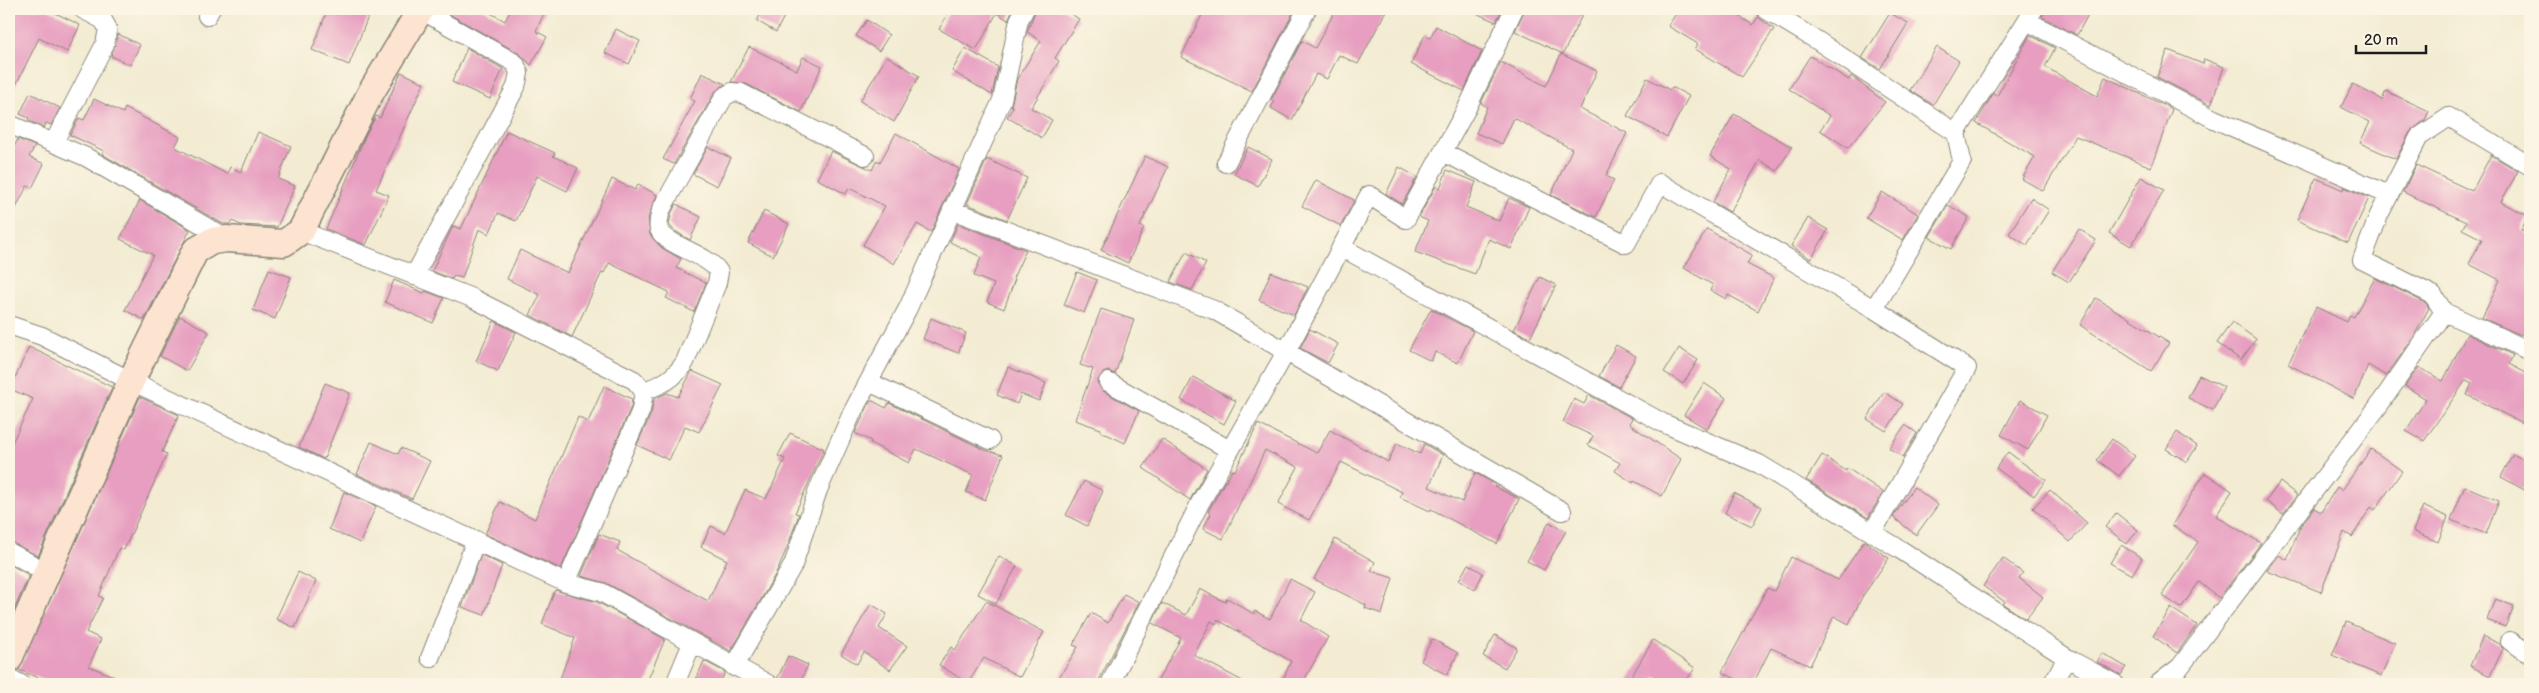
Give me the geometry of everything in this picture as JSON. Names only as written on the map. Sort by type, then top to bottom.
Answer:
[{"type":"street","points":[[54,142],[105,44],[108,29],[104,20],[82,9]]},
{"type":"street","points":[[9,659],[131,381],[195,251],[212,241],[227,239],[284,243],[300,231],[370,94],[421,9],[515,63],[519,73],[516,88],[414,276]]},
{"type":"street","points":[[734,667],[793,565],[818,490],[853,411],[908,308],[1002,100],[1019,20],[1025,9]]},
{"type":"street","points":[[1226,163],[1307,9]]},
{"type":"street","points":[[1110,684],[1200,503],[1286,352],[1369,195],[1406,219],[1467,108],[1514,9]]},
{"type":"street","points":[[1765,9],[1818,41],[1956,133]]},
{"type":"street","points":[[1874,309],[1962,162],[1956,133],[2030,15],[2214,119],[2389,195]]},
{"type":"street","points":[[644,391],[669,381],[678,373],[685,362],[717,283],[719,272],[715,266],[668,239],[660,231],[658,222],[661,210],[724,97],[732,92],[741,94],[864,156]]},
{"type":"street","points":[[2529,346],[2444,312],[2433,296],[2362,260],[2389,195],[2419,137],[2449,117],[2530,166]]},
{"type":"street","points":[[9,124],[86,157],[227,239]]},
{"type":"street","points":[[1443,152],[1626,244],[1660,183],[1874,309],[1967,368],[1872,532]]},
{"type":"street","points":[[952,210],[1214,310],[1562,511]]},
{"type":"street","points":[[300,231],[472,298],[533,327],[634,380],[644,391]]},
{"type":"street","points":[[1341,247],[1662,423],[1759,464],[1872,532],[2067,658],[2115,684]]},
{"type":"street","points":[[2158,684],[2180,667],[2377,408],[2444,312]]},
{"type":"street","points":[[9,325],[42,336],[131,381],[566,583],[601,592],[734,667],[768,684]]},
{"type":"street","points":[[869,382],[990,440]]},
{"type":"street","points":[[1108,382],[1230,450]]},
{"type":"street","points":[[566,583],[640,410],[644,391]]},
{"type":"street","points":[[430,658],[476,540]]},
{"type":"street","points":[[9,552],[48,573]]},
{"type":"street","points":[[2510,641],[2530,654]]},
{"type":"street","points":[[675,684],[692,643]]},
{"type":"street","points":[[2052,684],[2067,658]]},
{"type":"street","points":[[9,678],[21,684]]},
{"type":"building","points":[[9,9],[47,9],[80,25],[67,52],[39,38],[9,99]]},
{"type":"building","points":[[328,9],[371,9],[349,65],[312,50]]},
{"type":"building","points":[[440,9],[483,9],[505,21],[511,9],[546,9],[536,31],[547,37],[531,65],[520,54]]},
{"type":"building","points":[[763,9],[788,9],[776,32],[757,21]]},
{"type":"building","points":[[951,9],[1013,9],[1008,20],[997,13],[976,50],[939,29]]},
{"type":"building","points":[[1036,9],[1063,9],[1079,19],[1055,58],[1059,61],[1031,108],[1052,120],[1042,138],[1007,117],[1013,107],[1011,106],[1017,79],[1041,41],[1027,32]]},
{"type":"building","points":[[1205,9],[1295,9],[1252,91],[1181,57]]},
{"type":"building","points":[[1336,9],[1387,9],[1358,64],[1339,55],[1327,79],[1316,74],[1292,120],[1271,108],[1274,102],[1271,100],[1302,41],[1315,48]]},
{"type":"building","points":[[1467,9],[1502,9],[1496,22]]},
{"type":"building","points":[[1525,9],[1585,9],[1563,54],[1515,31]]},
{"type":"building","points":[[1679,9],[1728,9],[1753,25],[1758,17],[1774,29],[1742,77],[1695,49],[1698,44],[1668,26]]},
{"type":"building","points":[[2045,9],[2091,9],[2077,35],[2042,17]]},
{"type":"building","points":[[1890,13],[1908,23],[1880,69],[1862,58]]},
{"type":"building","points":[[867,20],[889,35],[879,51],[856,36]]},
{"type":"building","points":[[1436,26],[1482,51],[1464,91],[1411,64],[1425,35],[1430,38]]},
{"type":"building","points":[[616,29],[640,41],[629,64],[605,53]]},
{"type":"building","points":[[118,34],[140,45],[130,65],[111,56]]},
{"type":"building","points":[[2030,35],[2055,48],[2045,67],[2097,96],[2105,77],[2172,109],[2151,167],[2076,136],[2043,191],[2022,179],[2035,157],[1976,123],[1993,94],[1997,96]]},
{"type":"building","points":[[749,47],[797,70],[803,57],[822,66],[801,112],[746,84],[731,82]]},
{"type":"building","points":[[1937,47],[1959,61],[1933,105],[1910,90]]},
{"type":"building","points":[[467,48],[503,69],[490,99],[452,82]]},
{"type":"building","points":[[965,48],[998,67],[992,95],[952,71]]},
{"type":"building","points":[[2168,50],[2203,64],[2204,59],[2224,67],[2211,105],[2157,77]]},
{"type":"building","points":[[1561,54],[1597,71],[1580,109],[1627,133],[1606,176],[1614,180],[1596,217],[1551,195],[1572,149],[1514,118],[1502,144],[1476,133],[1487,107],[1481,103],[1501,62],[1546,86]]},
{"type":"building","points":[[887,56],[919,76],[894,122],[860,101]]},
{"type":"building","points":[[1810,56],[1849,80],[1851,76],[1885,102],[1848,148],[1820,130],[1830,116],[1789,89]]},
{"type":"building","points":[[401,72],[424,83],[376,190],[389,195],[366,245],[326,229],[366,134],[376,116],[380,118]]},
{"type":"building","points":[[702,73],[725,84],[715,92],[674,164],[663,159],[695,101],[690,99]]},
{"type":"building","points":[[1647,78],[1670,90],[1672,87],[1689,96],[1667,137],[1627,116]]},
{"type":"building","points":[[2353,84],[2382,100],[2386,91],[2429,111],[2425,120],[2410,132],[2396,159],[2360,143],[2370,122],[2341,107]]},
{"type":"building","points":[[30,93],[60,108],[51,125],[46,123],[44,128],[20,114]]},
{"type":"building","points":[[94,99],[123,113],[125,108],[180,137],[175,147],[227,174],[230,167],[241,172],[258,132],[291,146],[278,179],[295,186],[277,227],[241,225],[232,221],[230,224],[223,224],[102,154],[104,151],[70,135],[79,118],[84,120]]},
{"type":"building","points":[[1734,114],[1792,147],[1777,171],[1760,160],[1730,212],[1713,202],[1731,169],[1710,156]]},
{"type":"building","points":[[507,131],[555,153],[553,156],[578,168],[567,191],[537,176],[516,221],[498,213],[489,234],[479,229],[462,278],[454,276],[452,279],[432,271],[453,226],[461,229]]},
{"type":"building","points":[[896,133],[959,169],[931,232],[917,224],[894,264],[863,245],[885,206],[849,188],[846,194],[817,179],[831,151],[872,170],[877,160],[880,162]]},
{"type":"building","points":[[18,139],[35,146],[29,157],[44,164],[32,188],[27,186],[9,222],[9,147],[13,149]]},
{"type":"building","points":[[708,147],[731,158],[717,186],[693,174]]},
{"type":"building","points":[[1248,147],[1272,159],[1258,186],[1234,174]]},
{"type":"building","points":[[2491,155],[2518,171],[2501,202],[2528,216],[2521,230],[2530,235],[2530,315],[2521,335],[2482,318],[2500,280],[2469,264],[2482,239],[2462,229],[2466,222],[2403,192],[2416,165],[2472,191]]},
{"type":"building","points":[[1145,156],[1168,167],[1140,226],[1144,228],[1128,263],[1101,250]]},
{"type":"building","points":[[987,159],[1027,178],[1007,220],[967,204]]},
{"type":"building","points":[[1399,167],[1417,177],[1402,204],[1386,194]]},
{"type":"building","points":[[1447,170],[1476,182],[1466,207],[1499,221],[1509,198],[1529,207],[1511,249],[1489,239],[1475,274],[1415,252],[1428,221],[1419,217],[1436,186],[1440,188]]},
{"type":"building","points":[[2141,177],[2164,190],[2131,246],[2109,233]]},
{"type":"building","points":[[2316,178],[2343,190],[2344,187],[2369,198],[2348,243],[2297,220]]},
{"type":"building","points":[[612,179],[635,190],[638,184],[657,195],[648,218],[650,235],[662,248],[681,259],[676,268],[706,283],[694,312],[666,298],[669,292],[609,263],[604,273],[602,272],[572,337],[530,315],[540,295],[507,279],[520,250],[568,273]]},
{"type":"building","points":[[1316,180],[1354,200],[1341,226],[1302,206]]},
{"type":"building","points":[[1882,192],[1918,214],[1903,240],[1866,218]]},
{"type":"building","points":[[2031,198],[2049,210],[2027,245],[2009,234]]},
{"type":"building","points":[[140,200],[190,230],[144,320],[125,310],[153,255],[120,239]]},
{"type":"building","points":[[676,204],[701,217],[690,240],[669,225],[671,214]]},
{"type":"building","points":[[1948,205],[1969,217],[1951,249],[1929,237]]},
{"type":"building","points":[[764,211],[789,224],[773,256],[748,243]]},
{"type":"building","points":[[1808,218],[1828,230],[1811,259],[1791,246]]},
{"type":"building","points":[[958,224],[1026,250],[1013,278],[1015,279],[1004,309],[987,302],[994,284],[974,276],[981,257],[950,242]]},
{"type":"building","points":[[1707,229],[1752,255],[1747,264],[1774,278],[1758,311],[1728,295],[1726,299],[1710,290],[1713,285],[1684,268]]},
{"type":"building","points":[[2079,229],[2096,240],[2069,282],[2052,272]]},
{"type":"building","points":[[1186,252],[1206,263],[1192,290],[1170,282]]},
{"type":"building","points":[[269,269],[291,277],[275,319],[253,310]]},
{"type":"building","points":[[1077,272],[1097,280],[1084,313],[1064,305]]},
{"type":"building","points":[[1271,272],[1308,287],[1294,315],[1259,300]]},
{"type":"building","points":[[1540,277],[1556,285],[1530,338],[1514,330]]},
{"type":"building","points":[[2375,278],[2426,303],[2429,308],[2413,338],[2386,376],[2368,365],[2354,399],[2288,364],[2316,307],[2347,322],[2350,315],[2354,317]]},
{"type":"building","points":[[394,280],[424,293],[425,291],[444,298],[433,323],[385,302]]},
{"type":"building","points":[[2096,298],[2169,343],[2151,371],[2080,325]]},
{"type":"building","points":[[1101,309],[1134,320],[1115,374],[1108,371],[1103,373],[1097,382],[1103,391],[1139,411],[1125,443],[1100,431],[1101,429],[1075,420],[1093,369],[1080,365]]},
{"type":"building","points":[[1431,309],[1473,331],[1458,363],[1435,352],[1431,361],[1409,350]]},
{"type":"building","points":[[180,316],[209,332],[187,371],[160,356]]},
{"type":"building","points":[[931,318],[966,333],[958,353],[923,339]]},
{"type":"building","points":[[494,321],[516,332],[498,371],[476,361]]},
{"type":"building","points":[[2232,322],[2256,339],[2241,360],[2217,343]]},
{"type":"building","points":[[1310,329],[1338,344],[1328,363],[1300,348]]},
{"type":"building","points":[[2467,334],[2513,355],[2509,364],[2530,375],[2530,408],[2522,423],[2467,395],[2472,383],[2466,380],[2424,441],[2406,431],[2426,399],[2405,386],[2419,367],[2443,381]]},
{"type":"building","points":[[1616,345],[1636,356],[1619,387],[1599,376]]},
{"type":"building","points":[[29,347],[112,387],[38,556],[9,541],[9,449],[33,399],[10,389]]},
{"type":"building","points":[[1679,348],[1698,360],[1683,384],[1664,372]]},
{"type":"building","points":[[1008,367],[1046,383],[1039,401],[1021,394],[1017,404],[997,395]]},
{"type":"building","points":[[692,371],[723,385],[699,432],[685,426],[669,460],[637,445],[651,414],[654,399],[667,393],[678,397]]},
{"type":"building","points":[[2199,375],[2224,387],[2213,410],[2188,398]]},
{"type":"building","points":[[1193,377],[1236,401],[1224,424],[1181,400]]},
{"type":"building","points":[[325,383],[350,393],[324,459],[299,447]]},
{"type":"building","points":[[1704,383],[1726,398],[1707,429],[1684,415]]},
{"type":"building","points":[[604,386],[632,399],[631,407],[561,569],[485,534],[500,502],[535,519],[578,417],[588,422]]},
{"type":"building","points":[[1884,392],[1903,404],[1886,431],[1867,419]]},
{"type":"building","points":[[1589,395],[1632,418],[1629,424],[1681,459],[1662,496],[1634,481],[1633,483],[1615,471],[1620,463],[1588,445],[1593,436],[1563,422],[1574,399],[1584,404]]},
{"type":"building","points":[[140,397],[179,415],[162,452],[167,454],[124,550],[119,548],[99,596],[103,598],[86,632],[101,639],[89,666],[132,684],[53,684],[19,670]]},
{"type":"building","points":[[871,400],[886,408],[889,403],[985,450],[1003,455],[985,500],[966,492],[973,475],[916,449],[909,463],[855,433]]},
{"type":"building","points":[[2020,400],[2047,415],[2028,450],[2001,435]]},
{"type":"building","points":[[1258,424],[1317,453],[1330,430],[1388,462],[1397,443],[1420,454],[1424,444],[1443,455],[1429,487],[1462,502],[1475,473],[1495,484],[1494,486],[1519,499],[1497,544],[1431,509],[1430,511],[1400,497],[1402,492],[1341,462],[1309,520],[1278,504],[1298,467],[1265,450],[1223,539],[1203,529],[1211,514],[1208,512],[1232,470],[1235,471]]},
{"type":"building","points":[[1905,425],[1917,433],[1903,457],[1889,448]]},
{"type":"building","points":[[2177,432],[2197,446],[2187,462],[2166,449]]},
{"type":"building","points":[[790,433],[824,449],[795,513],[799,514],[775,575],[731,651],[606,583],[581,576],[599,534],[620,542],[617,550],[708,601],[727,560],[701,547],[711,526],[725,533],[745,490],[766,499],[785,459],[778,456]]},
{"type":"building","points":[[1162,439],[1207,469],[1190,500],[1143,468]]},
{"type":"building","points":[[2112,439],[2135,456],[2119,476],[2097,460]]},
{"type":"building","points":[[371,442],[398,454],[401,448],[430,461],[412,499],[357,474]]},
{"type":"building","points":[[2371,449],[2402,471],[2375,510],[2371,507],[2352,537],[2344,532],[2321,592],[2267,571],[2279,555],[2287,560],[2300,527],[2314,508],[2321,512],[2337,487],[2342,490]]},
{"type":"building","points":[[2008,452],[2046,480],[2034,496],[1996,468]]},
{"type":"building","points":[[2513,454],[2530,463],[2530,493],[2501,477]]},
{"type":"building","points":[[1822,455],[1846,471],[1847,468],[1883,492],[1868,518],[1806,480]]},
{"type":"building","points":[[2205,473],[2232,491],[2216,516],[2261,543],[2219,598],[2199,582],[2181,608],[2162,595],[2198,542],[2172,525]]},
{"type":"building","points":[[1084,481],[1103,491],[1087,526],[1066,515]]},
{"type":"building","points":[[2280,482],[2297,495],[2283,514],[2266,501]]},
{"type":"building","points":[[2465,486],[2499,501],[2486,534],[2451,520]]},
{"type":"building","points":[[1914,487],[1938,505],[1916,535],[1893,517]]},
{"type":"building","points":[[2050,490],[2087,523],[2070,542],[2033,508]]},
{"type":"building","points":[[344,492],[376,506],[360,543],[329,529]]},
{"type":"building","points":[[1734,493],[1762,507],[1752,526],[1725,513]]},
{"type":"building","points":[[2423,506],[2448,517],[2438,542],[2413,531]]},
{"type":"building","points":[[2116,513],[2138,530],[2127,544],[2105,527]]},
{"type":"building","points":[[1549,522],[1566,531],[1544,570],[1527,561]]},
{"type":"building","points":[[1335,539],[1375,562],[1371,571],[1393,578],[1382,614],[1365,608],[1366,605],[1314,579]]},
{"type":"building","points":[[1864,541],[1889,558],[1862,597],[1849,624],[1834,616],[1810,666],[1771,648],[1753,684],[1746,684],[1722,672],[1767,588],[1774,591],[1791,557],[1838,580]]},
{"type":"building","points":[[2121,545],[2142,558],[2132,575],[2110,563]]},
{"type":"building","points":[[481,555],[502,565],[484,615],[462,607]]},
{"type":"building","points":[[999,556],[1017,566],[996,604],[978,594]]},
{"type":"building","points":[[2003,558],[2023,573],[2019,578],[2043,597],[2026,619],[2003,604],[2005,602],[1983,586]]},
{"type":"building","points":[[9,564],[29,575],[9,622]]},
{"type":"building","points":[[1468,564],[1483,573],[1475,590],[1459,580]]},
{"type":"building","points":[[298,572],[316,581],[295,628],[276,619]]},
{"type":"building","points":[[1290,579],[1315,592],[1301,620],[1328,637],[1302,684],[1281,684],[1291,661],[1218,620],[1216,624],[1211,621],[1194,655],[1248,684],[1156,684],[1181,638],[1152,623],[1162,603],[1186,615],[1200,589],[1225,602],[1227,598],[1254,614],[1255,611],[1270,619]]},
{"type":"building","points":[[555,590],[597,602],[665,639],[646,684],[558,684],[575,638],[542,624]]},
{"type":"building","points":[[1124,594],[1139,602],[1097,684],[1055,684],[1078,647],[1073,645],[1091,613],[1108,623]]},
{"type":"building","points":[[2495,599],[2514,606],[2505,627],[2487,620]]},
{"type":"building","points":[[986,601],[1044,632],[1020,677],[984,658],[968,683],[939,665],[951,647],[955,650]]},
{"type":"building","points":[[871,604],[887,614],[879,628],[907,646],[890,670],[864,652],[857,664],[841,654]]},
{"type":"building","points":[[2171,608],[2197,625],[2177,653],[2153,636]]},
{"type":"building","points":[[2346,622],[2395,643],[2381,676],[2332,655]]},
{"type":"building","points":[[1495,635],[1517,648],[1505,668],[1483,656]]},
{"type":"building","points":[[2483,636],[2500,644],[2503,649],[2490,676],[2470,666]]},
{"type":"building","points":[[1432,639],[1458,653],[1447,675],[1421,661]]},
{"type":"building","points":[[1653,640],[1695,668],[1684,684],[1668,684],[1655,676],[1650,684],[1627,684]]},
{"type":"building","points":[[2102,653],[2126,667],[2121,675],[2097,662]]},
{"type":"building","points":[[788,656],[808,665],[799,684],[779,684],[777,679]]},
{"type":"building","points":[[704,661],[725,672],[720,684],[694,684]]}]
